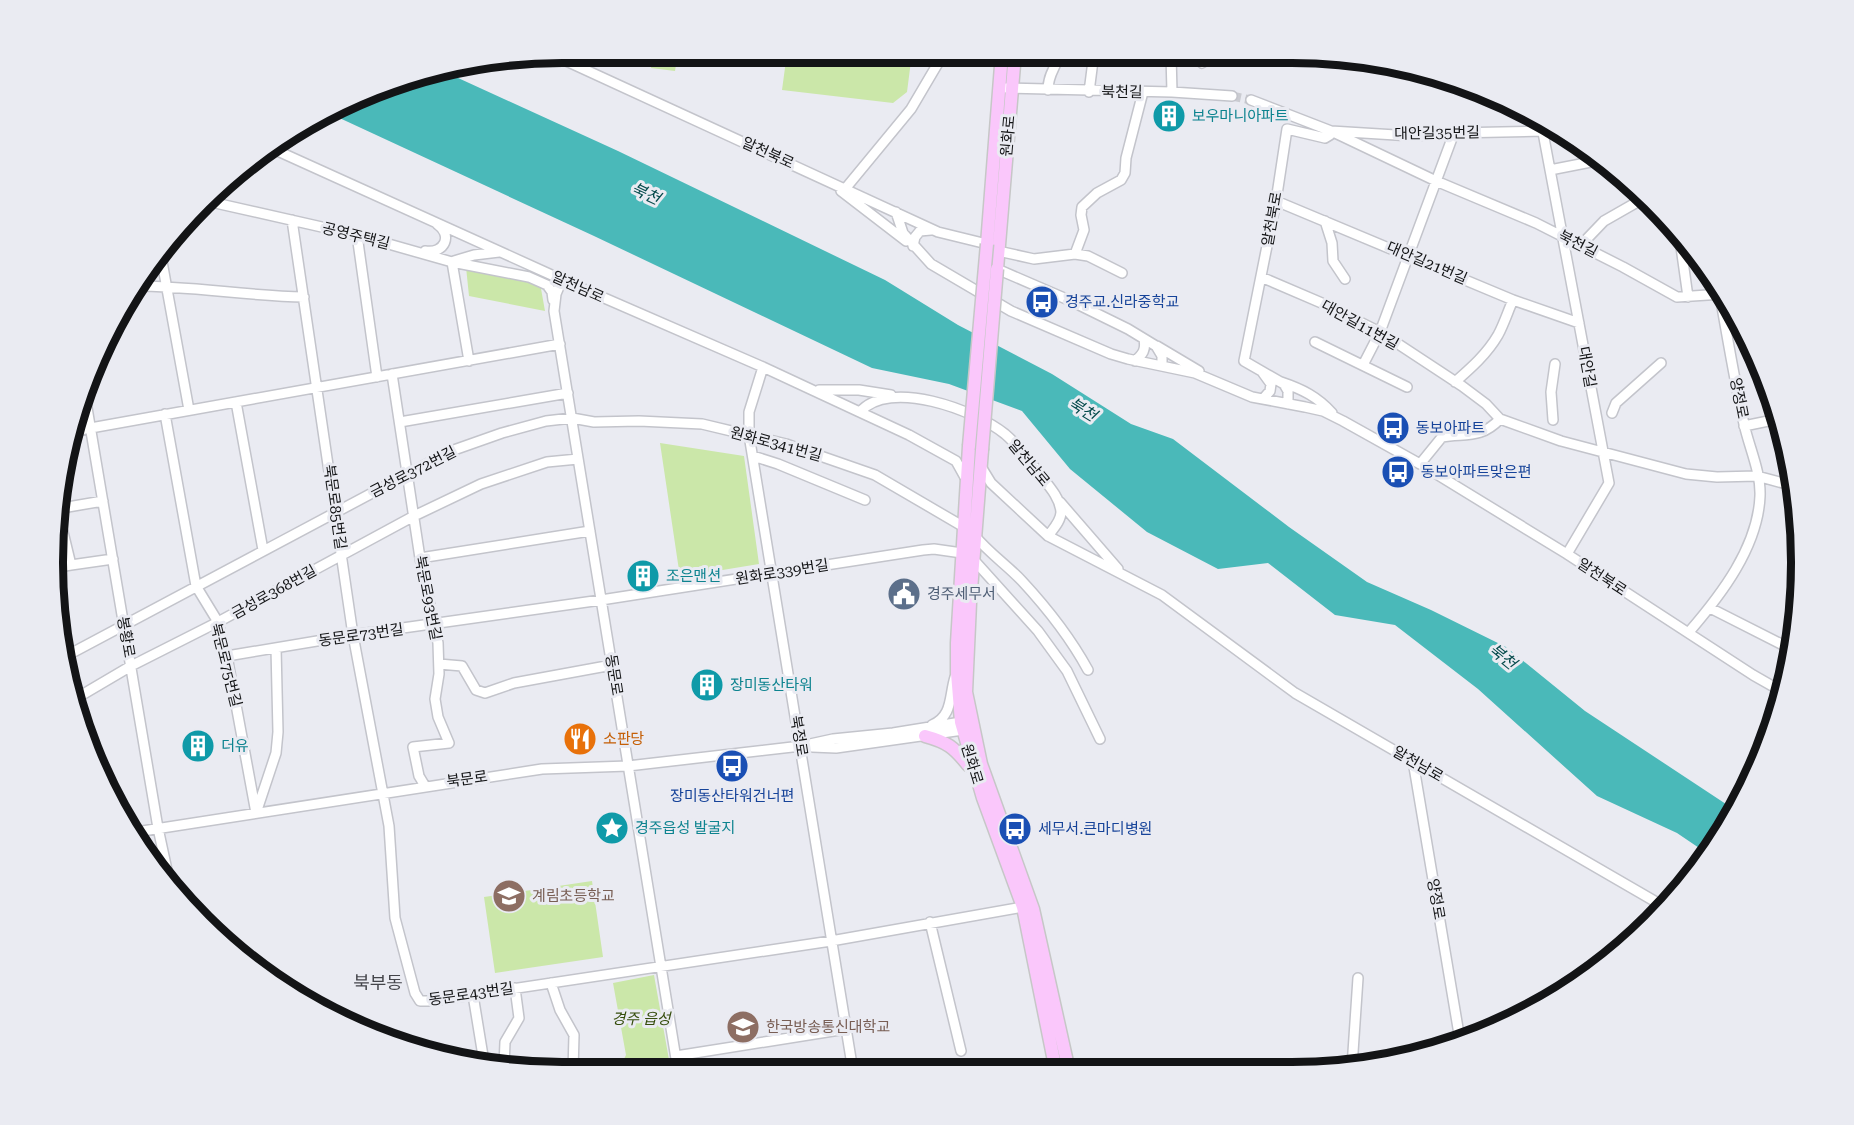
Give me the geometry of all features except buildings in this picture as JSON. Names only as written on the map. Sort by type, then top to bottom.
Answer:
[{"type":"main road","name":"원화로","points":[[1003,63],[1006,88]]},
{"type":"main road","name":"원화로","points":[[1012,63],[1006,88],[995,219],[997,269],[975,537],[968,556],[957,671],[974,769],[1023,906],[1054,1062]]},
{"type":"main road","name":"원화로","points":[[995,219],[987,244],[964,455],[967,481],[964,527],[968,556],[967,726],[1034,909],[1067,1062]]},
{"type":"main road","points":[[926,732],[960,753],[967,764],[974,769]]},
{"type":"street","name":"알천북로","points":[[571,63],[933,230],[987,244]]},
{"type":"street","points":[[845,189],[911,109],[938,63]]},
{"type":"street","points":[[1048,90],[1048,79],[1056,63]]},
{"type":"street","points":[[1089,92],[1093,63]]},
{"type":"street","points":[[1171,63],[1172,92]]},
{"type":"street","name":"북천길","points":[[1006,88],[1089,92],[1172,92],[1232,96]]},
{"type":"street","points":[[1075,254],[1084,230],[1082,207],[1097,193],[1121,180],[1125,173],[1126,158],[1143,92]]},
{"type":"street","name":"북천길","points":[[1251,100],[1331,131],[1436,181],[1562,236],[1677,297],[1713,295]]},
{"type":"street","name":"대안길35번길","points":[[1331,131],[1412,136],[1534,127]]},
{"type":"street","name":"알천북로","points":[[1331,131],[1330,135],[1325,138],[1287,129],[1276,201],[1244,361],[1321,401],[1336,417]]},
{"type":"street","name":"대안길","points":[[1543,131],[1609,483],[1567,554]]},
{"type":"street","points":[[1363,365],[1380,332],[1454,133]]},
{"type":"street","name":"알천남로","points":[[279,151],[562,280],[763,367],[860,412],[877,400],[899,397],[945,405],[988,423],[1005,434],[1021,450],[1057,499],[1061,510],[1060,518],[1048,536],[1162,595],[1295,693],[1657,903]]},
{"type":"street","points":[[1550,170],[1590,162]]},
{"type":"street","points":[[822,178],[913,246]]},
{"type":"street","name":"대안길21번길","points":[[1276,201],[1513,300],[1579,323]]},
{"type":"street","points":[[1581,245],[1604,221],[1637,202]]},
{"type":"street","name":"공영주택길","points":[[216,203],[357,235],[452,262],[529,277],[547,285],[552,292],[554,311]]},
{"type":"street","points":[[896,212],[903,233],[913,246]]},
{"type":"street","name":"북문로85번길","points":[[292,220],[353,635],[384,792]]},
{"type":"street","points":[[405,248],[433,252],[444,245],[442,228],[432,221]]},
{"type":"street","points":[[1325,221],[1332,243],[1333,261],[1345,279]]},
{"type":"street","points":[[913,246],[915,237],[920,231],[933,230]]},
{"type":"street","points":[[357,235],[377,377]]},
{"type":"street","name":"알천북로","points":[[913,246],[931,264],[1011,311],[1111,354],[1195,373],[1252,397],[1323,411],[1336,417],[1420,464],[1567,554],[1775,687]]},
{"type":"street","points":[[1681,250],[1688,297]]},
{"type":"street","points":[[998,251],[1034,259],[1075,254],[1088,256],[1122,273]]},
{"type":"street","points":[[469,361],[452,262],[474,255],[501,252]]},
{"type":"street","points":[[161,265],[189,410]]},
{"type":"street","points":[[997,269],[1128,329],[1214,381]]},
{"type":"street","name":"대안길11번길","points":[[1261,278],[1324,304],[1380,332],[1486,404],[1500,419],[1562,441],[1602,451]]},
{"type":"street","name":"동문로","points":[[562,280],[556,294],[554,311],[677,1062]]},
{"type":"street","points":[[146,286],[261,296],[304,297]]},
{"type":"street","points":[[1455,382],[1477,362],[1494,341],[1513,300]]},
{"type":"street","name":"양정로","points":[[1689,632],[1710,608],[1738,564],[1753,532],[1760,495],[1744,426],[1726,316]]},
{"type":"street","points":[[1135,361],[1143,353],[1144,339]]},
{"type":"street","points":[[1315,342],[1407,387]]},
{"type":"street","points":[[81,430],[560,344]]},
{"type":"street","points":[[1156,346],[1162,356],[1162,365]]},
{"type":"street","points":[[1612,413],[1617,403],[1661,363]]},
{"type":"street","points":[[1553,420],[1551,392],[1555,364]]},
{"type":"street","name":"북정로","points":[[763,367],[749,412],[749,435],[852,1062]]},
{"type":"street","points":[[1262,371],[1270,384],[1270,391],[1263,399]]},
{"type":"street","name":"북문로93번길","points":[[392,374],[420,558],[438,643],[439,664],[435,699],[438,717],[449,743],[413,747],[420,776],[425,786]]},
{"type":"street","points":[[1279,381],[1288,391],[1288,404]]},
{"type":"street","points":[[810,389],[869,391],[899,397]]},
{"type":"street","points":[[400,422],[568,393]]},
{"type":"street","points":[[236,402],[263,550]]},
{"type":"street","name":"봉황로","points":[[87,411],[166,868]]},
{"type":"street","points":[[860,412],[909,435],[964,455]]},
{"type":"street","name":"북문로75번길","points":[[165,414],[196,586],[218,622],[227,656],[256,813]]},
{"type":"street","name":"원화로341번길","points":[[572,418],[594,422],[639,421],[702,424],[786,444],[874,475],[964,527]]},
{"type":"street","name":"금성로372번길","points":[[72,653],[452,451],[480,440],[546,421],[572,418]]},
{"type":"street","points":[[1420,464],[1442,437],[1480,433],[1490,429],[1500,419]]},
{"type":"street","points":[[1744,426],[1770,421]]},
{"type":"street","points":[[1602,451],[1686,474],[1717,477],[1757,476],[1784,483]]},
{"type":"street","points":[[753,456],[865,500]]},
{"type":"street","name":"금성로368번길","points":[[81,695],[131,666],[218,622],[414,516],[480,484],[505,474],[548,462],[578,459]]},
{"type":"street","points":[[980,465],[991,483],[1048,536]]},
{"type":"street","points":[[979,490],[991,483]]},
{"type":"street","points":[[1057,499],[1121,573]]},
{"type":"street","points":[[66,507],[103,501]]},
{"type":"street","points":[[420,558],[590,531]]},
{"type":"street","points":[[64,536],[71,565]]},
{"type":"street","points":[[975,537],[989,553],[1020,579],[1047,610],[1074,645],[1088,670]]},
{"type":"street","name":"원화로339번길","points":[[602,600],[923,550],[934,549],[968,556]]},
{"type":"street","points":[[968,556],[1038,631],[1067,671],[1100,739]]},
{"type":"street","points":[[63,566],[113,559]]},
{"type":"street","name":"동문로73번길","points":[[227,656],[353,635],[602,600]]},
{"type":"street","points":[[1710,608],[1784,645]]},
{"type":"street","points":[[256,813],[276,753],[279,732],[276,648]]},
{"type":"street","points":[[439,664],[462,666],[476,690],[485,693],[514,683],[612,664]]},
{"type":"street","points":[[926,732],[947,714],[957,671]]},
{"type":"street","name":"북문로","points":[[142,831],[542,769],[628,766],[801,746],[836,748],[967,726]]},
{"type":"street","name":"양정로","points":[[1413,761],[1459,1033]]},
{"type":"street","name":"동문로43번길","points":[[384,792],[389,826],[395,918],[415,993],[420,1001],[831,941],[1023,906]]},
{"type":"street","points":[[930,922],[961,1051]]},
{"type":"street","points":[[1353,1058],[1358,978]]},
{"type":"street","points":[[551,983],[560,1010],[574,1035],[573,1062]]},
{"type":"street","points":[[504,1059],[505,1042],[519,1018],[515,988]]},
{"type":"street","points":[[473,995],[483,1055]]},
{"type":"street","points":[[676,1056],[846,1029]]},
{"type":"green space","points":[[652,63],[676,63],[675,71],[651,68]]},
{"type":"green space","points":[[786,63],[911,63],[907,92],[893,103],[782,90]]},
{"type":"green space","points":[[466,267],[540,283],[545,311],[469,296]]},
{"type":"green space","points":[[660,443],[744,456],[759,564],[680,577]]},
{"type":"green space","points":[[592,881],[603,957],[495,973],[484,897]]},
{"type":"green space","name":"경주 읍성","points":[[654,975],[669,1062],[622,1062],[626,1055],[613,983]]},
{"type":"water","name":"북천","points":[[453,76],[618,151],[885,280],[958,325],[1052,374],[1131,424],[1173,439],[1289,527],[1367,582],[1506,647],[1585,711],[1728,805],[1701,849],[1677,833],[1597,796],[1478,689],[1395,625],[1335,615],[1268,563],[1218,569],[1147,532],[1070,469],[1022,411],[949,384],[872,368],[338,117],[371,101]]},
{"type":"tunnel","points":[[1232,96],[1251,100]]},
{"type":"place","name":"보우마니아파트","points":[[1169,116]]},
{"type":"place","name":"경주교.신라중학교","points":[[1042,302]]},
{"type":"place","name":"동보아파트","points":[[1393,428]]},
{"type":"place","name":"동보아파트맞은편","points":[[1398,472]]},
{"type":"place","name":"조은맨션","points":[[643,576]]},
{"type":"place","name":"경주세무서","points":[[904,594]]},
{"type":"place","name":"장미동산타워","points":[[707,685]]},
{"type":"place","name":"소판당","points":[[580,739]]},
{"type":"place","name":"더유","points":[[198,746]]},
{"type":"place","name":"장미동산타워건너편","points":[[732,766]]},
{"type":"place","name":"경주읍성 발굴지","points":[[612,828]]},
{"type":"place","name":"세무서.큰마디병원","points":[[1015,829]]},
{"type":"place","name":"계림초등학교","points":[[509,896]]},
{"type":"place","name":"한국방송통신대학교","points":[[743,1027]]},
{"type":"district","name":"북부동","points":[[378,983]]}]
